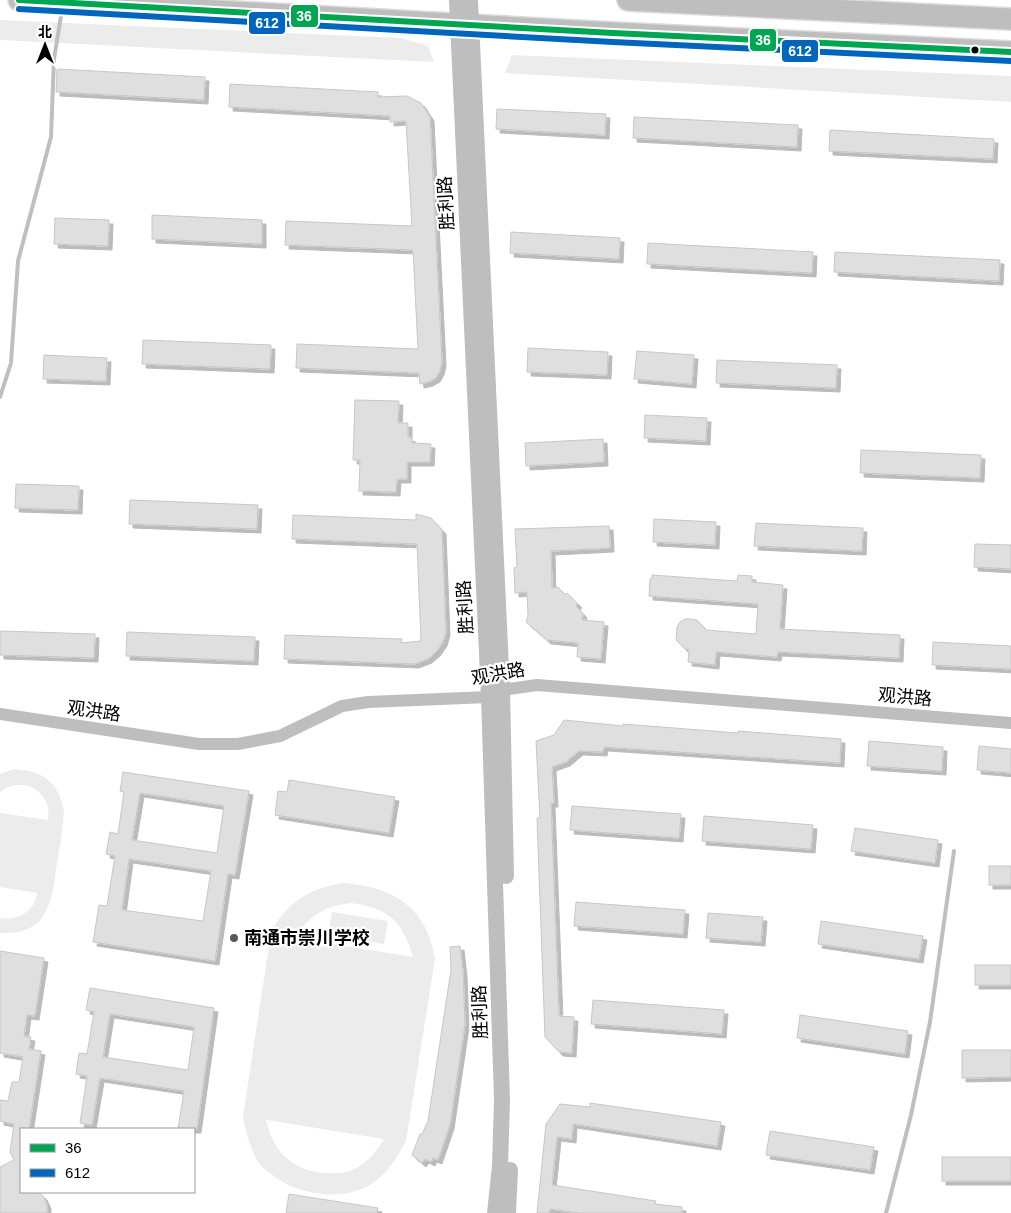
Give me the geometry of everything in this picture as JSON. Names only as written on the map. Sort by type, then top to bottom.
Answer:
[{"type":"main road","points":[[19,0],[1011,52]]},
{"type":"main road","points":[[628,0],[1011,19]]},
{"type":"street","name":"胜利路","points":[[457,0],[465,24]]},
{"type":"street","name":"胜利路","points":[[470,0],[465,24],[496,694],[511,1102],[508,1213]]},
{"type":"street","name":"观洪路","points":[[0,714],[199,744],[238,744],[280,736],[342,706],[368,702],[496,694],[538,685],[1011,722]]},
{"type":"street","name":"胜利路","points":[[495,1213],[500,1166],[502,1100],[496,694]]},
{"type":"shaded area","points":[[0,20],[401,38],[428,46],[434,62],[0,40]]},
{"type":"shaded area","points":[[512,55],[1011,76],[1011,102],[505,73]]},
{"type":"shaded area","points":[[13,769],[33,772],[48,779],[61,800],[64,817],[53,891],[45,913],[38,922],[29,928],[17,932],[0,933],[0,918],[13,918],[29,910],[36,899],[37,893],[0,887],[0,813],[48,820],[46,801],[34,789],[17,785],[0,792],[0,774]]},
{"type":"shaded area","points":[[344,883],[362,885],[378,889],[405,903],[416,913],[424,926],[431,941],[435,959],[406,1141],[391,1166],[370,1185],[345,1193],[318,1194],[292,1187],[280,1181],[262,1167],[251,1146],[243,1116],[271,933],[277,922],[292,905],[321,888]],"holes":[[[350,903],[374,908],[392,918],[404,934],[413,957],[296,938],[300,930],[318,913],[341,904]],[[267,1120],[384,1139],[369,1159],[359,1167],[347,1172],[324,1173],[302,1168],[286,1157],[274,1141]]]},
{"type":"shaded area","points":[[332,912],[388,921],[384,944],[328,935]]},
{"type":"building","points":[[57,69],[205,77],[204,100],[56,92]]},
{"type":"building","points":[[230,84],[378,92],[378,97],[407,96],[421,103],[430,117],[442,362],[436,378],[420,384],[419,373],[296,368],[297,344],[418,349],[413,250],[285,245],[286,221],[412,226],[406,121],[390,122],[390,116],[229,107]]},
{"type":"building","points":[[497,109],[606,114],[605,135],[496,129]]},
{"type":"building","points":[[634,117],[798,125],[797,147],[633,138]]},
{"type":"building","points":[[830,130],[994,139],[993,159],[829,151]]},
{"type":"building","points":[[152,215],[262,220],[262,244],[152,239]]},
{"type":"building","points":[[55,218],[109,220],[108,246],[54,244]]},
{"type":"building","points":[[511,232],[620,238],[619,259],[510,253]]},
{"type":"building","points":[[648,243],[813,252],[812,273],[647,264]]},
{"type":"building","points":[[835,252],[1000,260],[999,281],[834,272]]},
{"type":"building","points":[[143,340],[271,345],[270,369],[142,364]]},
{"type":"building","points":[[528,348],[608,352],[607,375],[527,372]]},
{"type":"building","points":[[637,351],[694,355],[692,384],[634,379]]},
{"type":"building","points":[[44,355],[107,358],[106,381],[43,379]]},
{"type":"building","points":[[717,360],[837,365],[836,388],[716,383]]},
{"type":"building","points":[[355,400],[399,401],[398,423],[408,423],[408,437],[412,438],[412,443],[431,444],[430,462],[407,462],[407,479],[397,479],[396,492],[359,491],[360,460],[353,460]]},
{"type":"building","points":[[645,415],[707,418],[706,441],[644,438]]},
{"type":"building","points":[[603,439],[604,462],[526,466],[525,443]]},
{"type":"building","points":[[861,450],[981,455],[980,478],[860,473]]},
{"type":"building","points":[[16,484],[79,486],[78,510],[15,508]]},
{"type":"building","points":[[130,500],[258,505],[257,529],[129,524]]},
{"type":"building","points":[[416,514],[431,518],[442,530],[446,632],[443,642],[437,651],[428,659],[415,664],[284,659],[285,635],[402,639],[401,643],[421,641],[417,544],[292,539],[293,515],[416,520]]},
{"type":"building","points":[[654,519],[716,522],[715,545],[653,542]]},
{"type":"building","points":[[756,523],[863,528],[862,551],[754,546]]},
{"type":"building","points":[[609,526],[610,548],[551,551],[552,588],[558,587],[565,595],[567,593],[578,604],[576,606],[583,614],[582,620],[604,622],[601,659],[577,657],[578,643],[547,640],[526,622],[528,616],[527,592],[515,593],[514,568],[517,567],[515,529]]},
{"type":"building","points":[[975,544],[1011,545],[1011,569],[974,567]]},
{"type":"building","points":[[652,575],[737,581],[738,575],[752,576],[752,582],[783,585],[780,629],[900,635],[899,658],[778,652],[777,657],[716,652],[715,665],[688,662],[689,650],[676,640],[677,627],[680,622],[685,619],[691,619],[697,620],[706,630],[756,634],[758,604],[649,596]]},
{"type":"building","points":[[0,631],[95,634],[94,658],[0,655]]},
{"type":"building","points":[[127,632],[255,637],[254,661],[126,656]]},
{"type":"building","points":[[933,642],[1011,646],[1011,669],[932,665]]},
{"type":"building","points":[[564,720],[623,726],[623,724],[841,739],[840,763],[604,747],[603,752],[579,751],[566,762],[552,767],[554,803],[551,803],[559,1016],[574,1017],[572,1053],[559,1052],[545,1037],[537,818],[540,818],[536,741],[554,735]]},
{"type":"building","points":[[869,741],[943,747],[942,771],[867,766]]},
{"type":"building","points":[[979,746],[1011,749],[1011,773],[977,770]]},
{"type":"building","points":[[123,772],[249,791],[235,875],[228,874],[215,961],[93,942],[99,905],[107,906],[115,856],[106,854],[110,832],[118,834],[124,792],[120,791]],"holes":[[[140,793],[224,806],[217,853],[132,840]],[[129,859],[211,871],[203,921],[122,910]]]},
{"type":"building","points":[[289,780],[395,797],[389,833],[275,815],[278,791],[287,792]]},
{"type":"building","points":[[572,806],[681,814],[679,838],[570,830]]},
{"type":"building","points":[[704,816],[813,825],[811,849],[702,841]]},
{"type":"building","points":[[855,828],[938,840],[935,863],[851,851]]},
{"type":"building","points":[[989,866],[1011,866],[1011,885],[989,885]]},
{"type":"building","points":[[576,902],[685,910],[683,934],[574,926]]},
{"type":"building","points":[[708,913],[763,917],[761,942],[706,938]]},
{"type":"building","points":[[821,921],[923,936],[919,959],[818,944]]},
{"type":"building","points":[[460,946],[465,1024],[450,1125],[438,1160],[433,1158],[431,1162],[425,1159],[422,1163],[412,1155],[420,1134],[422,1134],[428,1121],[451,970],[450,947]]},
{"type":"building","points":[[0,951],[44,958],[35,1016],[27,1015],[24,1036],[31,1037],[29,1049],[41,1051],[29,1128],[20,1128],[20,1193],[39,1193],[43,1196],[47,1205],[47,1213],[0,1213],[0,1167],[14,1160],[10,1152],[14,1124],[0,1121],[0,1100],[8,1101],[12,1082],[19,1082],[23,1057],[0,1053]]},
{"type":"building","points":[[975,965],[1011,965],[1011,985],[975,985]]},
{"type":"building","points":[[90,988],[214,1008],[197,1129],[178,1128],[184,1091],[100,1078],[92,1125],[80,1123],[87,1076],[76,1074],[79,1053],[87,1054],[94,1012],[86,1010]],"holes":[[[110,1014],[194,1027],[188,1070],[103,1057]]]},
{"type":"building","points":[[593,1000],[724,1010],[722,1034],[591,1024]]},
{"type":"building","points":[[800,1015],[908,1031],[905,1054],[797,1038]]},
{"type":"building","points":[[962,1050],[1011,1050],[1011,1077],[962,1078]]},
{"type":"building","points":[[590,1103],[721,1122],[717,1146],[573,1124],[572,1139],[557,1137],[552,1185],[656,1201],[655,1204],[682,1207],[682,1213],[579,1213],[550,1209],[549,1213],[537,1213],[546,1124],[560,1104],[590,1107]]},
{"type":"building","points":[[770,1131],[874,1147],[870,1170],[766,1155]]},
{"type":"building","points":[[942,1157],[1011,1157],[1011,1181],[942,1181]]},
{"type":"building","points":[[289,1194],[378,1208],[377,1213],[286,1213]]},
{"type":"waterway","points":[[0,397],[11,363],[18,261],[51,137],[54,59],[62,10]]},
{"type":"waterway","points":[[886,1213],[911,1115],[930,1022],[954,851]]},
{"type":"transit line","name":"36","points":[[19,0],[613,33],[1011,52]]},
{"type":"transit line","name":"612","points":[[19,9],[613,42],[1011,61]]},
{"type":"place","name":"南通市崇川学校","points":[[234,938]]}]
